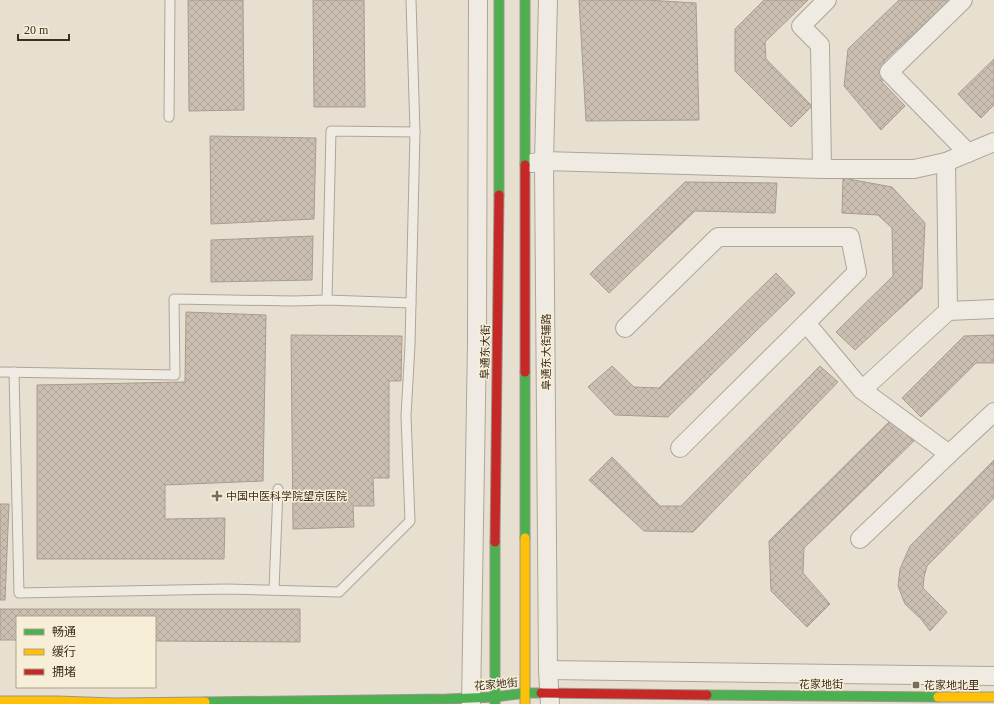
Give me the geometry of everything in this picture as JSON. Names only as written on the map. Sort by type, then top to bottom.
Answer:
[{"type":"main road","name":"阜通东大街","points":[[495,700],[494,634],[500,0]]},
{"type":"main road","points":[[525,0],[525,704]]},
{"type":"main road","name":"花家地街","points":[[0,701],[114,703],[471,701],[495,700],[526,693],[550,699],[994,697]]},
{"type":"street","points":[[471,701],[477,342],[478,0]]},
{"type":"street","name":"阜通东大街辅路","points":[[548,0],[544,161],[548,670],[550,699]]},
{"type":"street","points":[[822,169],[820,45],[801,26],[827,0]]},
{"type":"street","points":[[963,0],[889,72],[968,153]]},
{"type":"street","points":[[525,164],[544,161],[822,169],[914,168],[946,162],[994,142]]},
{"type":"street","points":[[946,162],[948,311]]},
{"type":"street","points":[[625,328],[718,237],[850,237],[858,272],[680,448]]},
{"type":"street","points":[[862,390],[948,311],[994,309]]},
{"type":"street","points":[[806,323],[862,390],[948,454]]},
{"type":"street","points":[[860,539],[994,412]]},
{"type":"street","points":[[548,670],[994,676]]},
{"type":"lane","points":[[169,117],[170,0]]},
{"type":"lane","points":[[14,372],[19,593],[226,589],[339,592],[410,521],[406,416],[411,303],[414,132],[411,0]]},
{"type":"lane","points":[[327,300],[331,131],[414,132]]},
{"type":"lane","points":[[0,372],[175,376],[174,299],[293,301],[327,300],[411,303]]},
{"type":"lane","points":[[274,590],[278,489]]},
{"type":"building","points":[[188,0],[243,0],[244,110],[189,111]]},
{"type":"building","points":[[313,0],[364,0],[365,107],[314,107]]},
{"type":"building","points":[[579,0],[646,0],[696,3],[699,120],[586,121]]},
{"type":"building","points":[[764,0],[808,0],[765,42],[766,59],[812,106],[791,127],[735,71],[735,29]]},
{"type":"building","points":[[899,0],[950,0],[884,61],[882,82],[905,106],[881,130],[844,86],[848,49]]},
{"type":"building","points":[[994,59],[994,105],[981,118],[958,94]]},
{"type":"building","points":[[210,136],[316,138],[314,219],[211,224]]},
{"type":"building","points":[[843,178],[892,187],[925,223],[922,288],[855,350],[836,332],[893,276],[892,228],[878,215],[842,213]]},
{"type":"building","points":[[685,182],[777,183],[775,213],[695,211],[609,293],[590,274]]},
{"type":"building","points":[[313,236],[312,280],[211,282],[211,240]]},
{"type":"building","points":[[776,273],[795,293],[668,417],[615,415],[588,387],[612,366],[634,387],[659,388]]},
{"type":"building","points":[[186,312],[266,315],[263,481],[165,485],[165,519],[225,518],[224,559],[37,559],[37,385],[185,382]]},
{"type":"building","points":[[291,335],[402,336],[401,381],[389,381],[389,478],[373,478],[374,506],[353,506],[354,527],[293,529]]},
{"type":"building","points":[[994,335],[994,363],[976,363],[921,417],[902,398],[964,336]]},
{"type":"building","points":[[820,366],[838,382],[693,532],[644,531],[589,480],[612,457],[660,506],[681,506]]},
{"type":"building","points":[[900,411],[920,435],[804,548],[803,573],[830,604],[807,627],[771,591],[769,541]]},
{"type":"building","points":[[994,460],[994,498],[927,566],[923,588],[947,612],[930,631],[921,619],[905,604],[898,586],[900,569],[910,546]]},
{"type":"building","points":[[0,504],[9,504],[5,600],[0,600]]},
{"type":"building","points":[[0,609],[300,609],[300,642],[156,641],[156,616],[16,616],[16,640],[0,640]]},
{"type":"traffic: fast","points":[[499,0],[499,195]]},
{"type":"traffic: fast","points":[[525,0],[525,165]]},
{"type":"traffic: fast","points":[[525,372],[525,538]]},
{"type":"traffic: fast","points":[[495,542],[495,704]]},
{"type":"traffic: fast","points":[[205,702],[447,699],[541,693]]},
{"type":"traffic: fast","points":[[707,695],[938,697]]},
{"type":"traffic: slow","points":[[525,538],[525,704]]},
{"type":"traffic: slow","points":[[938,697],[994,697]]},
{"type":"traffic: slow","points":[[0,701],[114,703],[205,702]]},
{"type":"traffic: jam","points":[[525,165],[525,372]]},
{"type":"traffic: jam","points":[[495,542],[499,195]]},
{"type":"traffic: jam","points":[[541,693],[707,695]]},
{"type":"place","name":"中国中医科学院望京医院","points":[[217,496]]},
{"type":"place","name":"花家地北里","points":[[916,685]]}]
